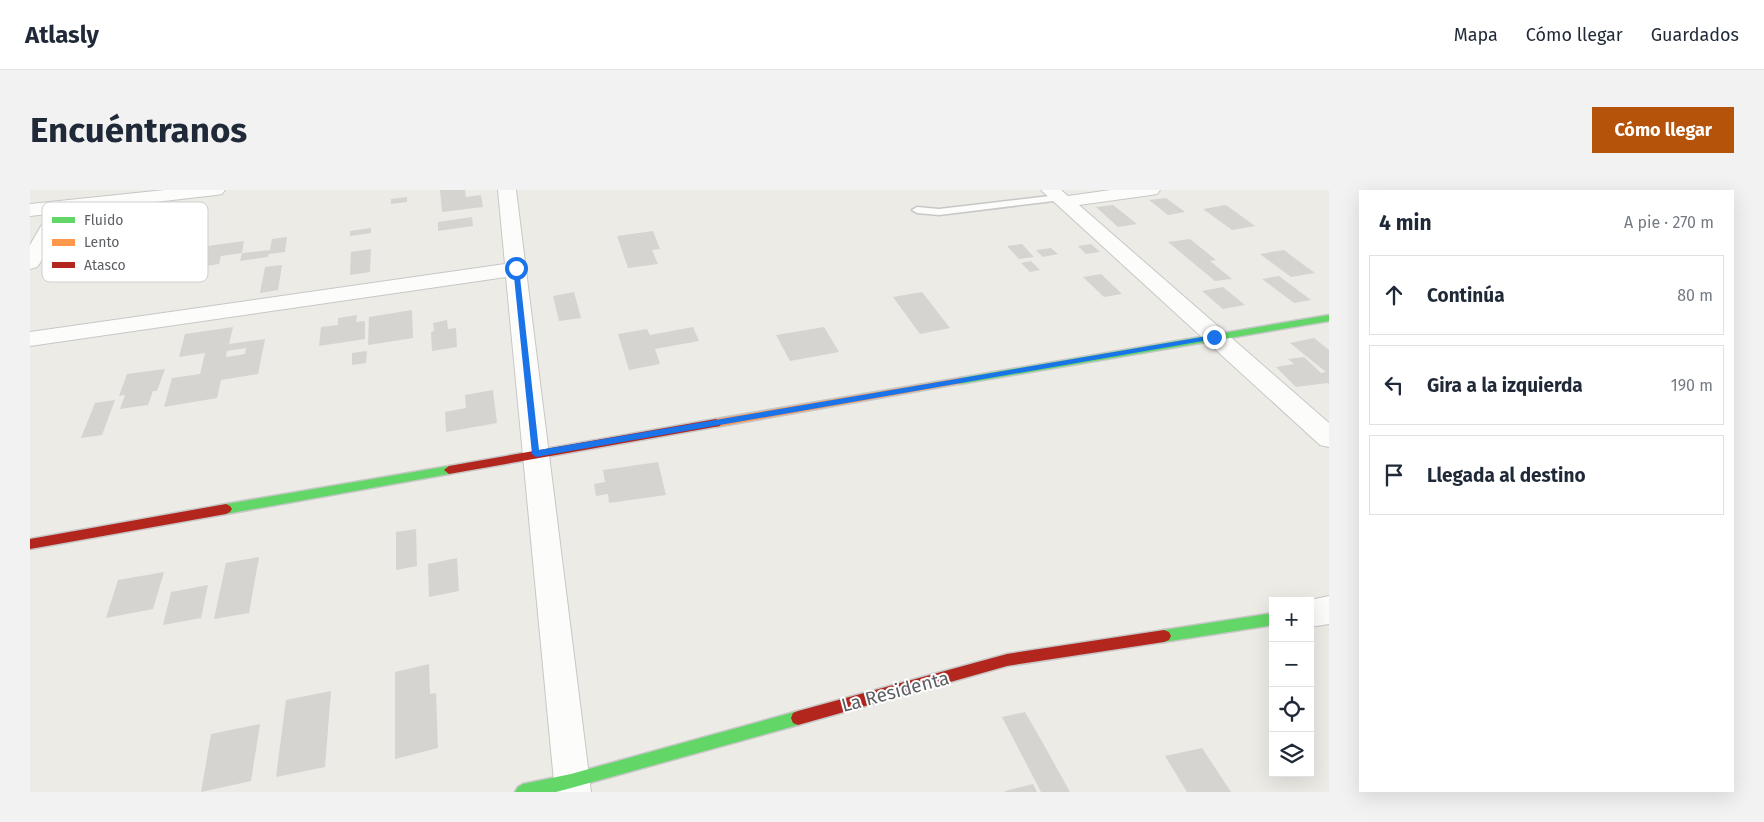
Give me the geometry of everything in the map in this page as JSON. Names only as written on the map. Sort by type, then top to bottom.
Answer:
[{"type":"street","points":[[96,202],[152,194],[216,190]]},
{"type":"street","points":[[507,190],[572,786]]},
{"type":"street","points":[[1057,197],[1152,190]]},
{"type":"street","points":[[1057,197],[1329,438]]},
{"type":"street","points":[[30,263],[42,241]]},
{"type":"street","points":[[30,339],[516,268]]},
{"type":"street","points":[[30,544],[536,454],[1329,318]]},
{"type":"street","points":[[1314,612],[1329,610]]},
{"type":"street","name":"La Residenta","points":[[523,792],[572,786],[1007,660],[1269,620]]},
{"type":"lane","points":[[917,210],[939,212],[1057,197]]},
{"type":"building","points":[[440,190],[465,190],[466,197],[481,195],[483,207],[442,212]]},
{"type":"building","points":[[407,197],[407,202],[391,204],[391,199]]},
{"type":"building","points":[[1166,198],[1185,212],[1168,215],[1149,200]]},
{"type":"building","points":[[1113,205],[1137,224],[1118,227],[1096,207]]},
{"type":"building","points":[[1226,205],[1255,226],[1232,230],[1203,209]]},
{"type":"building","points":[[472,217],[473,226],[438,231],[438,222]]},
{"type":"building","points":[[371,228],[371,233],[350,236],[350,231]]},
{"type":"building","points":[[653,231],[660,249],[652,250],[658,264],[628,268],[617,236]]},
{"type":"building","points":[[287,237],[285,252],[269,254],[268,257],[240,261],[242,253],[270,250],[272,239]]},
{"type":"building","points":[[1190,239],[1216,260],[1210,261],[1232,279],[1215,281],[1168,242]]},
{"type":"building","points":[[244,241],[242,253],[221,256],[219,264],[208,266],[208,246]]},
{"type":"building","points":[[1022,244],[1034,257],[1019,259],[1007,246]]},
{"type":"building","points":[[1091,244],[1100,252],[1086,254],[1078,246]]},
{"type":"building","points":[[1051,248],[1058,254],[1043,257],[1036,250]]},
{"type":"building","points":[[371,249],[370,272],[350,275],[351,252]]},
{"type":"building","points":[[1284,250],[1315,273],[1291,277],[1260,254]]},
{"type":"building","points":[[1031,261],[1040,270],[1030,272],[1021,263]]},
{"type":"building","points":[[282,265],[278,290],[260,293],[265,267]]},
{"type":"building","points":[[1101,274],[1122,294],[1104,297],[1083,277]]},
{"type":"building","points":[[1279,276],[1311,300],[1294,303],[1262,279]]},
{"type":"building","points":[[1223,287],[1245,305],[1223,309],[1202,291]]},
{"type":"building","points":[[574,292],[581,318],[559,321],[553,296]]},
{"type":"building","points":[[922,292],[950,328],[920,334],[893,297]]},
{"type":"building","points":[[412,310],[413,338],[368,345],[369,317]]},
{"type":"building","points":[[357,315],[356,322],[365,321],[365,339],[319,346],[321,327],[338,325],[338,318]]},
{"type":"building","points":[[447,320],[448,329],[456,328],[457,347],[432,351],[431,332],[434,331],[433,323]]},
{"type":"building","points":[[233,327],[229,344],[265,339],[258,374],[221,380],[217,398],[164,407],[172,378],[200,374],[205,353],[179,357],[185,334]],"holes":[[[246,348],[245,354],[226,357],[227,351]]]},
{"type":"building","points":[[693,327],[699,341],[655,349],[660,364],[629,370],[618,334],[647,329],[650,335]]},
{"type":"building","points":[[824,327],[839,352],[790,361],[776,335]]},
{"type":"building","points":[[1314,338],[1329,350],[1329,384],[1296,387],[1276,367],[1294,364],[1288,359],[1304,357],[1321,373],[1326,372],[1290,343]]},
{"type":"building","points":[[367,351],[366,363],[352,365],[352,353]]},
{"type":"building","points":[[165,369],[157,391],[153,391],[148,405],[120,409],[125,395],[119,396],[127,374]]},
{"type":"building","points":[[493,390],[497,423],[446,432],[445,412],[466,408],[465,395]]},
{"type":"building","points":[[115,400],[102,435],[81,438],[95,403]]},
{"type":"building","points":[[658,462],[666,495],[609,503],[608,494],[596,496],[594,484],[605,482],[603,470]]},
{"type":"building","points":[[416,529],[417,566],[396,570],[396,532]]},
{"type":"building","points":[[259,557],[249,613],[214,619],[226,563]]},
{"type":"building","points":[[457,558],[459,591],[429,597],[428,564]]},
{"type":"building","points":[[164,572],[153,609],[106,618],[118,580]]},
{"type":"building","points":[[208,585],[201,618],[163,625],[171,592]]},
{"type":"building","points":[[429,664],[430,694],[436,693],[438,748],[395,759],[395,672]]},
{"type":"building","points":[[331,691],[325,767],[276,777],[286,700]]},
{"type":"building","points":[[1025,712],[1070,792],[1041,792],[1002,717]]},
{"type":"building","points":[[260,724],[251,781],[201,792],[211,734]]},
{"type":"building","points":[[1202,748],[1231,792],[1187,792],[1165,756]]},
{"type":"building","points":[[1033,784],[1037,792],[1005,792],[1005,791]]},
{"type":"traffic: fast","points":[[960,381],[1329,318]]},
{"type":"traffic: fast","points":[[226,509],[449,470]]},
{"type":"traffic: fast","points":[[1164,636],[1269,620]]},
{"type":"traffic: fast","points":[[523,792],[571,781],[798,718]]},
{"type":"traffic: slow","points":[[716,423],[960,381]]},
{"type":"traffic: jam","points":[[449,470],[716,423]]},
{"type":"traffic: jam","points":[[30,544],[226,509]]},
{"type":"traffic: jam","points":[[798,718],[1007,660],[1164,636]]},
{"type":"route","points":[[516,268],[536,454],[1214,337]]}]
